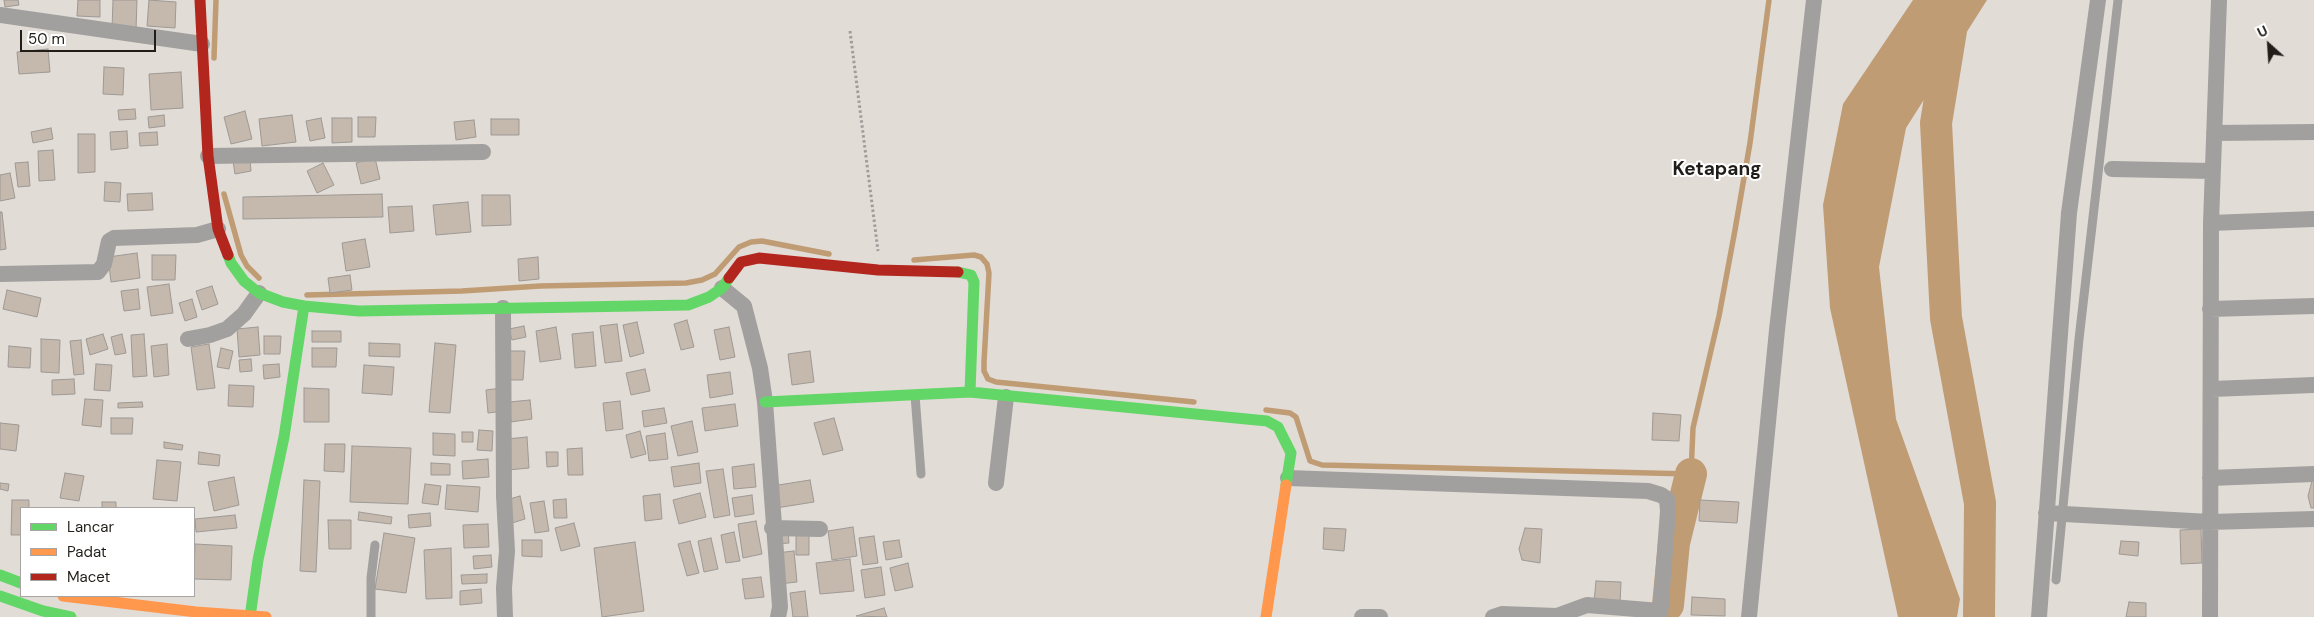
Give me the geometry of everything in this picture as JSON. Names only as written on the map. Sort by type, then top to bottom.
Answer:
[{"type":"main road","points":[[200,0],[202,44],[214,156],[218,229],[231,264],[244,281],[259,293],[283,302],[304,306],[359,311],[688,305],[709,298],[722,288],[740,262],[759,258],[878,270],[962,272],[971,275],[974,282],[970,392]]},
{"type":"main road","points":[[250,616],[258,560],[284,437],[304,306]]},
{"type":"main road","points":[[765,402],[970,392],[1267,421],[1278,428],[1291,453],[1266,617]]},
{"type":"main road","points":[[0,575],[20,583]]},
{"type":"main road","points":[[0,596],[43,611],[71,617]]},
{"type":"main road","points":[[71,597],[196,612],[266,617]]},
{"type":"street","points":[[1749,617],[1778,320],[1814,0]]},
{"type":"street","points":[[2039,617],[2054,513],[2069,213],[2098,0]]},
{"type":"street","points":[[2210,617],[2211,223],[2219,0]]},
{"type":"street","points":[[0,15],[202,44]]},
{"type":"street","points":[[2214,132],[2314,132]]},
{"type":"street","points":[[214,156],[483,152]]},
{"type":"street","points":[[2112,169],[2212,171]]},
{"type":"street","points":[[2211,223],[2314,219]]},
{"type":"street","points":[[0,274],[98,272],[104,264],[107,245],[114,238],[197,235],[218,229]]},
{"type":"street","points":[[722,288],[744,306],[760,368],[765,402],[772,528],[780,607],[778,617]]},
{"type":"street","points":[[188,339],[210,335],[226,329],[244,314],[259,293]]},
{"type":"street","points":[[2210,309],[2314,306]]},
{"type":"street","points":[[503,308],[504,496],[507,551],[504,588],[505,617]]},
{"type":"street","points":[[2212,389],[2314,385]]},
{"type":"street","points":[[996,482],[1006,397]]},
{"type":"street","points":[[2210,478],[2314,474]]},
{"type":"street","points":[[1288,478],[1648,491],[1667,499],[1668,511],[1660,614],[1587,605],[1557,616],[1502,614],[1493,617]]},
{"type":"street","points":[[2054,513],[2210,522],[2314,519]]},
{"type":"street","points":[[772,528],[820,529]]},
{"type":"street","points":[[1362,617],[1380,617]]},
{"type":"lane","points":[[2056,580],[2054,513],[2079,339],[2118,0]]},
{"type":"lane","points":[[914,395],[921,474]]},
{"type":"lane","points":[[371,617],[371,578],[375,545]]},
{"type":"path","points":[[850,31],[878,255]]},
{"type":"shaded area","points":[[1913,0],[1987,0],[1906,128],[1879,267],[1896,419],[1960,599],[1957,617],[1898,617],[1830,308],[1823,205],[1843,104]]},
{"type":"building","points":[[4,0],[18,0],[19,5],[5,7]]},
{"type":"building","points":[[78,0],[100,0],[100,17],[77,16]]},
{"type":"building","points":[[113,0],[137,0],[136,30],[112,29]]},
{"type":"building","points":[[149,0],[176,2],[175,28],[147,26]]},
{"type":"building","points":[[48,49],[50,72],[19,74],[17,52]]},
{"type":"building","points":[[104,67],[124,68],[123,95],[103,94]]},
{"type":"building","points":[[181,72],[183,108],[151,110],[149,74]]},
{"type":"building","points":[[135,109],[136,119],[119,120],[118,110]]},
{"type":"building","points":[[245,111],[252,139],[231,144],[224,117]]},
{"type":"building","points":[[164,115],[165,126],[149,128],[148,117]]},
{"type":"building","points":[[292,115],[296,142],[262,146],[259,119]]},
{"type":"building","points":[[358,117],[376,117],[375,137],[358,137]]},
{"type":"building","points":[[321,118],[325,138],[310,141],[306,121]]},
{"type":"building","points":[[332,118],[352,118],[352,142],[332,143]]},
{"type":"building","points":[[491,119],[519,119],[519,135],[491,135]]},
{"type":"building","points":[[474,120],[476,137],[456,140],[454,122]]},
{"type":"building","points":[[51,128],[53,139],[33,143],[31,132]]},
{"type":"building","points":[[127,131],[128,148],[111,150],[110,132]]},
{"type":"building","points":[[157,132],[158,145],[140,146],[139,133]]},
{"type":"building","points":[[78,134],[95,134],[95,172],[78,173]]},
{"type":"building","points":[[53,150],[55,180],[39,181],[38,151]]},
{"type":"building","points":[[375,158],[380,179],[361,184],[356,163]]},
{"type":"building","points":[[250,159],[251,171],[235,174],[233,161]]},
{"type":"building","points":[[28,162],[30,186],[18,187],[15,163]]},
{"type":"building","points":[[323,163],[334,185],[317,193],[307,171]]},
{"type":"building","points":[[10,173],[15,198],[0,201],[0,175]]},
{"type":"building","points":[[105,182],[121,183],[120,202],[104,201]]},
{"type":"building","points":[[152,193],[153,210],[128,211],[127,194]]},
{"type":"building","points":[[382,194],[383,217],[243,219],[243,197]]},
{"type":"building","points":[[482,195],[510,195],[511,225],[482,226]]},
{"type":"building","points":[[468,202],[471,232],[436,235],[433,205]]},
{"type":"building","points":[[412,206],[414,231],[390,233],[388,207]]},
{"type":"building","points":[[0,212],[2,212],[6,249],[0,250]]},
{"type":"building","points":[[365,239],[370,267],[346,271],[342,243]]},
{"type":"building","points":[[137,253],[140,278],[111,282],[108,257]]},
{"type":"building","points":[[152,255],[176,255],[175,280],[152,280]]},
{"type":"building","points":[[538,257],[539,279],[519,281],[518,259]]},
{"type":"building","points":[[350,275],[352,290],[330,293],[328,278]]},
{"type":"building","points":[[169,284],[173,313],[151,316],[147,287]]},
{"type":"building","points":[[212,286],[218,304],[202,310],[196,291]]},
{"type":"building","points":[[138,289],[140,309],[124,311],[121,291]]},
{"type":"building","points":[[7,290],[41,298],[37,317],[3,309]]},
{"type":"building","points":[[192,299],[197,317],[185,321],[179,303]]},
{"type":"building","points":[[687,320],[694,347],[681,350],[674,324]]},
{"type":"building","points":[[637,322],[644,353],[630,357],[623,325]]},
{"type":"building","points":[[617,324],[622,361],[605,363],[600,326]]},
{"type":"building","points":[[524,326],[526,337],[512,340],[509,329]]},
{"type":"building","points":[[258,327],[260,355],[239,357],[237,329]]},
{"type":"building","points":[[556,327],[561,359],[540,362],[536,331]]},
{"type":"building","points":[[729,327],[735,357],[720,360],[714,330]]},
{"type":"building","points":[[312,331],[341,331],[341,342],[312,342]]},
{"type":"building","points":[[593,332],[596,366],[575,368],[572,334]]},
{"type":"building","points":[[103,334],[108,349],[90,355],[86,339]]},
{"type":"building","points":[[122,334],[126,353],[115,355],[111,337]]},
{"type":"building","points":[[144,334],[147,376],[133,377],[131,335]]},
{"type":"building","points":[[264,336],[281,336],[280,354],[264,354]]},
{"type":"building","points":[[41,339],[60,340],[59,373],[41,372]]},
{"type":"building","points":[[81,340],[84,374],[74,375],[70,341]]},
{"type":"building","points":[[369,343],[400,344],[400,357],[369,356]]},
{"type":"building","points":[[435,343],[456,345],[450,413],[429,412]]},
{"type":"building","points":[[167,344],[169,375],[154,377],[151,346]]},
{"type":"building","points":[[209,344],[215,388],[197,390],[191,347]]},
{"type":"building","points":[[9,346],[31,348],[30,368],[8,367]]},
{"type":"building","points":[[221,348],[233,351],[229,369],[217,367]]},
{"type":"building","points":[[312,348],[337,348],[336,367],[312,367]]},
{"type":"building","points":[[507,351],[525,351],[523,380],[507,380]]},
{"type":"building","points":[[810,351],[814,382],[792,385],[788,354]]},
{"type":"building","points":[[251,359],[252,371],[240,372],[239,360]]},
{"type":"building","points":[[96,364],[112,365],[110,391],[94,390]]},
{"type":"building","points":[[279,364],[280,377],[264,379],[263,365]]},
{"type":"building","points":[[364,365],[394,367],[392,395],[362,393]]},
{"type":"building","points":[[645,369],[650,391],[631,395],[626,373]]},
{"type":"building","points":[[730,372],[733,394],[710,398],[707,375]]},
{"type":"building","points":[[74,379],[75,394],[52,395],[52,380]]},
{"type":"building","points":[[229,385],[254,386],[253,407],[228,406]]},
{"type":"building","points":[[304,388],[329,389],[329,422],[304,422]]},
{"type":"building","points":[[502,388],[504,411],[488,413],[486,390]]},
{"type":"building","points":[[85,399],[103,400],[101,427],[82,425]]},
{"type":"building","points":[[530,400],[532,419],[511,422],[509,402]]},
{"type":"building","points":[[620,401],[623,429],[606,431],[603,403]]},
{"type":"building","points":[[142,402],[143,407],[118,408],[118,403]]},
{"type":"building","points":[[735,404],[738,426],[705,431],[702,408]]},
{"type":"building","points":[[664,408],[667,423],[644,427],[642,411]]},
{"type":"building","points":[[1653,413],[1681,415],[1679,441],[1652,440]]},
{"type":"building","points":[[111,418],[133,418],[132,434],[111,434]]},
{"type":"building","points":[[834,418],[843,450],[823,455],[814,423]]},
{"type":"building","points":[[692,421],[698,452],[678,456],[671,426]]},
{"type":"building","points":[[0,423],[19,425],[16,451],[0,449]]},
{"type":"building","points":[[479,430],[493,431],[492,451],[477,450]]},
{"type":"building","points":[[640,431],[646,454],[631,458],[626,435]]},
{"type":"building","points":[[462,432],[473,432],[473,442],[462,442]]},
{"type":"building","points":[[433,433],[455,434],[455,456],[433,455]]},
{"type":"building","points":[[665,433],[668,459],[649,461],[646,436]]},
{"type":"building","points":[[527,437],[529,468],[508,470],[506,439]]},
{"type":"building","points":[[164,442],[183,445],[182,450],[164,448]]},
{"type":"building","points":[[325,444],[345,444],[344,472],[324,471]]},
{"type":"building","points":[[352,446],[411,448],[408,504],[350,502]]},
{"type":"building","points":[[582,448],[583,475],[568,475],[567,449]]},
{"type":"building","points":[[199,452],[220,455],[219,466],[198,464]]},
{"type":"building","points":[[546,452],[558,452],[558,466],[547,467]]},
{"type":"building","points":[[488,459],[489,477],[463,479],[462,461]]},
{"type":"building","points":[[157,460],[181,462],[177,501],[153,499]]},
{"type":"building","points":[[431,463],[450,464],[450,475],[431,475]]},
{"type":"building","points":[[699,463],[701,483],[674,487],[671,467]]},
{"type":"building","points":[[754,464],[756,487],[734,489],[732,467]]},
{"type":"building","points":[[723,469],[730,515],[714,518],[706,471]]},
{"type":"building","points":[[65,473],[84,476],[79,501],[60,498]]},
{"type":"building","points":[[234,477],[239,505],[214,511],[208,482]]},
{"type":"building","points":[[2313,477],[2314,508],[2311,508],[2308,496]]},
{"type":"building","points":[[304,480],[320,481],[316,572],[300,571]]},
{"type":"building","points":[[810,480],[814,502],[776,508],[772,486]]},
{"type":"building","points":[[0,483],[9,484],[8,491],[0,489]]},
{"type":"building","points":[[425,484],[441,486],[438,505],[422,503]]},
{"type":"building","points":[[447,485],[480,487],[478,512],[445,509]]},
{"type":"building","points":[[700,493],[706,517],[679,524],[673,500]]},
{"type":"building","points":[[660,494],[662,519],[645,521],[643,496]]},
{"type":"building","points":[[752,495],[754,514],[735,517],[732,498]]},
{"type":"building","points":[[520,496],[525,519],[512,523],[506,500]]},
{"type":"building","points":[[566,499],[567,518],[554,518],[553,500]]},
{"type":"building","points":[[12,500],[29,500],[29,507],[20,507],[20,535],[11,535]]},
{"type":"building","points":[[1700,500],[1739,502],[1737,523],[1699,521]]},
{"type":"building","points":[[544,501],[549,531],[535,533],[530,503]]},
{"type":"building","points":[[102,502],[116,502],[116,507],[102,507]]},
{"type":"building","points":[[359,512],[392,517],[391,524],[358,520]]},
{"type":"building","points":[[430,513],[431,526],[409,528],[408,515]]},
{"type":"building","points":[[235,515],[237,528],[196,532],[195,519]]},
{"type":"building","points":[[328,520],[351,520],[351,549],[329,549]]},
{"type":"building","points":[[756,521],[762,554],[743,558],[738,524]]},
{"type":"building","points":[[574,523],[580,546],[561,551],[555,528]]},
{"type":"building","points":[[488,524],[489,547],[464,548],[463,525]]},
{"type":"building","points":[[853,527],[857,556],[832,560],[828,531]]},
{"type":"building","points":[[1324,528],[1346,529],[1344,551],[1323,549]]},
{"type":"building","points":[[1525,528],[1542,529],[1540,563],[1522,560],[1519,549]]},
{"type":"building","points":[[788,529],[789,543],[776,544]]},
{"type":"building","points":[[2201,529],[2202,563],[2181,564],[2180,530]]},
{"type":"building","points":[[734,532],[740,561],[726,563],[721,535]]},
{"type":"building","points":[[796,532],[809,532],[809,555],[796,555]]},
{"type":"building","points":[[384,533],[415,538],[406,593],[375,589]]},
{"type":"building","points":[[874,536],[878,563],[863,565],[859,538]]},
{"type":"building","points":[[711,538],[718,569],[704,572],[698,541]]},
{"type":"building","points":[[522,540],[542,540],[542,557],[522,556]]},
{"type":"building","points":[[899,540],[902,557],[886,560],[883,542]]},
{"type":"building","points":[[690,541],[699,573],[687,576],[678,544]]},
{"type":"building","points":[[2121,541],[2139,542],[2138,556],[2119,554]]},
{"type":"building","points":[[635,542],[644,611],[602,617],[594,548]]},
{"type":"building","points":[[195,544],[232,546],[231,580],[195,579]]},
{"type":"building","points":[[451,548],[452,598],[426,599],[424,550]]},
{"type":"building","points":[[794,551],[797,582],[779,584],[776,553]]},
{"type":"building","points":[[491,555],[492,567],[474,569],[473,556]]},
{"type":"building","points":[[850,559],[854,591],[820,594],[816,563]]},
{"type":"building","points":[[908,563],[913,587],[895,591],[890,568]]},
{"type":"building","points":[[881,567],[885,595],[865,598],[861,570]]},
{"type":"building","points":[[487,574],[487,583],[462,584],[461,575]]},
{"type":"building","points":[[761,577],[764,597],[745,599],[742,579]]},
{"type":"building","points":[[1596,581],[1621,582],[1620,604],[1594,602]]},
{"type":"building","points":[[481,589],[482,603],[460,605],[460,591]]},
{"type":"building","points":[[805,591],[808,617],[793,617],[790,593]]},
{"type":"building","points":[[1692,597],[1725,599],[1725,616],[1691,615]]},
{"type":"building","points":[[2129,602],[2146,603],[2146,617],[2126,617]]},
{"type":"building","points":[[884,608],[887,617],[856,616]]},
{"type":"waterway","points":[[214,58],[216,0]]},
{"type":"waterway","points":[[1266,410],[1290,413],[1296,417],[1310,461],[1322,465],[1691,474],[1693,428],[1719,316],[1735,230],[1750,143],[1769,0]]},
{"type":"waterway","points":[[1956,0],[1936,123],[1946,318],[1980,503],[1979,617]]},
{"type":"waterway","points":[[224,194],[241,255],[247,266],[259,278]]},
{"type":"waterway","points":[[307,295],[462,291],[540,286],[686,283],[702,280],[715,274],[739,247],[751,242],[762,241],[829,254]]},
{"type":"waterway","points":[[914,260],[974,255],[981,257],[987,264],[989,273],[984,371],[988,379],[996,382],[1194,402]]},
{"type":"waterway","points":[[1668,605],[1674,543],[1691,474]]},
{"type":"traffic: fast","points":[[228,255],[231,263],[244,281],[259,293],[283,302],[304,306],[284,437],[258,560],[250,617]]},
{"type":"traffic: fast","points":[[958,272],[971,275],[974,282],[970,392]]},
{"type":"traffic: fast","points":[[304,306],[359,311],[688,305],[709,297],[722,288],[729,278]]},
{"type":"traffic: fast","points":[[765,402],[970,392],[1267,421],[1278,427],[1291,453],[1286,485]]},
{"type":"traffic: fast","points":[[0,575],[20,583]]},
{"type":"traffic: fast","points":[[0,596],[43,611],[71,617]]},
{"type":"traffic: slow","points":[[1266,617],[1286,485]]},
{"type":"traffic: slow","points":[[71,597],[196,612],[266,617]]},
{"type":"traffic: jam","points":[[200,0],[208,156],[218,229],[228,255]]},
{"type":"traffic: jam","points":[[729,278],[741,262],[759,258],[878,270],[958,272]]},
{"type":"district","name":"Ketapang","points":[[1717,170]]}]
